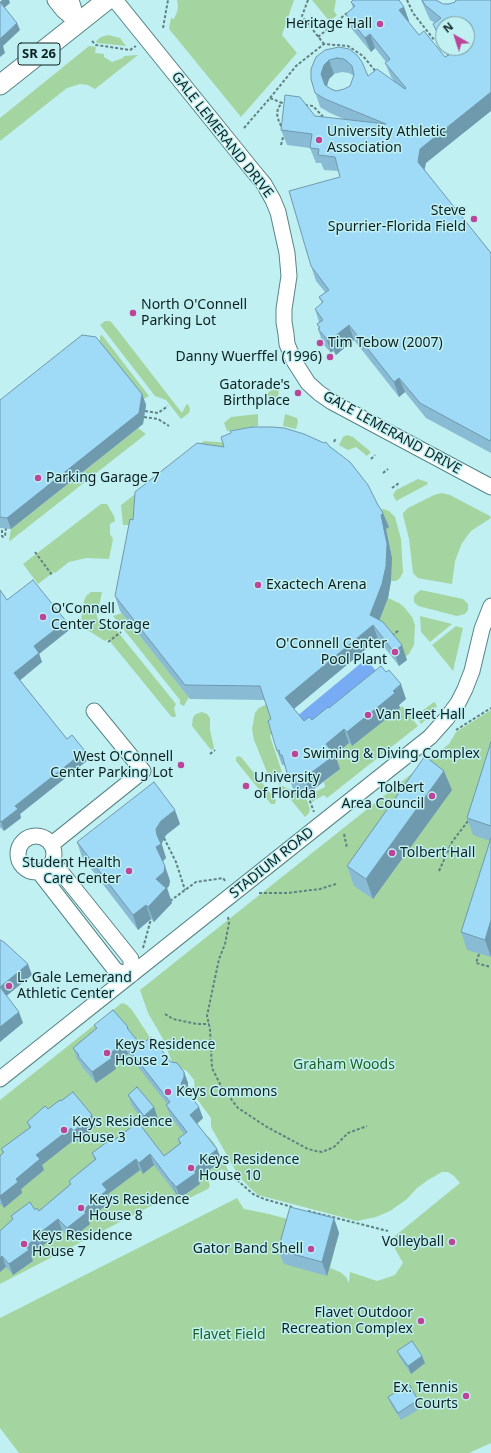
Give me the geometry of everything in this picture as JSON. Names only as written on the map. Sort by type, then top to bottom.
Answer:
[{"type":"main road","name":"SR 26","points":[[0,85],[107,0]]},
{"type":"street","points":[[55,0],[63,10],[78,23]]},
{"type":"street","points":[[71,0],[78,23]]},
{"type":"street","name":"GALE LEMERAND DRIVE","points":[[115,0],[264,184],[273,200],[278,212],[287,252],[289,276],[284,310],[286,334],[292,357],[308,383],[332,402],[491,487]]},
{"type":"street","name":"STADIUM ROAD","points":[[0,1079],[430,737],[439,728],[458,703],[469,680],[482,629],[491,606]]},
{"type":"street","points":[[52,844],[143,771],[94,711]]},
{"type":"street","points":[[37,836],[48,840],[52,844],[55,856],[53,862],[45,871],[33,872],[22,867],[18,855],[18,849],[25,839],[37,836]]},
{"type":"street","points":[[39,872],[116,971],[131,975],[131,959],[53,862]]},
{"type":"path","points":[[163,28],[168,0]]},
{"type":"path","points":[[308,0],[302,16],[324,44]]},
{"type":"path","points":[[407,0],[414,13],[435,41]]},
{"type":"path","points":[[318,37],[350,11]]},
{"type":"path","points":[[92,41],[96,45],[130,50],[138,44]]},
{"type":"path","points":[[244,128],[296,66],[324,44],[348,46],[363,56],[380,77]]},
{"type":"path","points":[[270,98],[289,104]]},
{"type":"path","points":[[281,145],[283,137],[286,136],[278,118],[278,110],[282,103]]},
{"type":"path","points":[[305,105],[313,106],[326,120]]},
{"type":"path","points":[[145,412],[158,413],[168,406]]},
{"type":"path","points":[[144,417],[158,419],[169,426]]},
{"type":"path","points":[[334,442],[336,438]]},
{"type":"path","points":[[371,459],[375,455]]},
{"type":"path","points":[[383,473],[388,469]]},
{"type":"path","points":[[392,488],[399,483]]},
{"type":"path","points":[[2,530],[3,538],[6,528]]},
{"type":"path","points":[[35,552],[52,575]]},
{"type":"path","points":[[390,638],[399,630]]},
{"type":"path","points":[[108,642],[121,632]]},
{"type":"path","points":[[377,644],[382,641],[386,641]]},
{"type":"path","points":[[455,730],[491,708]]},
{"type":"path","points":[[210,754],[215,750]]},
{"type":"path","points":[[274,780],[281,783]]},
{"type":"path","points":[[308,796],[314,812]]},
{"type":"path","points":[[439,871],[452,842],[468,821]]},
{"type":"path","points":[[344,834],[347,848]]},
{"type":"path","points":[[164,838],[176,862],[185,890]]},
{"type":"path","points":[[170,901],[196,882],[223,878],[226,882]]},
{"type":"path","points":[[259,893],[288,893],[320,889],[336,884]]},
{"type":"path","points":[[228,917],[229,923],[225,944],[219,959],[207,1016],[210,1029],[212,1068],[224,1091],[238,1108],[250,1117],[308,1148],[322,1152],[334,1147],[348,1133],[367,1126]]},
{"type":"path","points":[[142,949],[151,919]]},
{"type":"path","points":[[479,954],[476,963],[491,967]]},
{"type":"path","points":[[164,1014],[173,1019],[197,1024],[208,1024]]},
{"type":"path","points":[[236,1180],[254,1194],[264,1199],[297,1208]]},
{"type":"path","points":[[304,1210],[388,1232]]},
{"type":"green space","points":[[177,0],[294,0],[282,35],[297,53],[241,117],[169,29],[171,18],[174,19],[177,12]]},
{"type":"green space","points":[[312,0],[336,0],[334,11],[337,15],[330,22]]},
{"type":"green space","points":[[108,35],[120,38],[126,46],[97,43],[96,41],[101,37]]},
{"type":"green space","points":[[89,46],[96,47],[95,53],[104,54],[104,57],[112,62],[123,58],[124,56],[138,55],[95,89],[88,85],[80,84],[67,88],[0,141],[0,118]]},
{"type":"green space","points":[[105,321],[110,321],[113,324],[182,413],[188,404],[190,409],[189,413],[181,419],[166,400],[155,396],[100,325]]},
{"type":"green space","points":[[102,335],[149,396],[142,400],[100,348],[100,336]]},
{"type":"green space","points":[[271,390],[279,390],[277,404],[266,404],[266,395]]},
{"type":"green space","points":[[258,414],[258,426],[227,431],[224,423],[231,417]]},
{"type":"green space","points":[[285,414],[297,418],[298,422],[296,429],[283,426]]},
{"type":"green space","points":[[138,428],[146,434],[10,541],[9,540],[11,529]]},
{"type":"green space","points":[[347,435],[353,437],[371,452],[367,456],[356,447],[348,450],[339,445],[343,437]]},
{"type":"green space","points":[[204,441],[232,443],[130,529],[129,525],[123,525],[121,505]]},
{"type":"green space","points":[[418,479],[427,482],[428,484],[396,501],[393,495],[396,490]]},
{"type":"green space","points":[[442,493],[450,495],[490,516],[491,518],[471,531],[462,543],[455,561],[452,584],[418,578],[413,573],[409,539],[403,515],[408,508],[434,495]]},
{"type":"green space","points":[[101,504],[107,504],[114,516],[115,521],[110,524],[110,534],[113,539],[109,559],[86,558],[69,562],[38,584],[23,564]]},
{"type":"green space","points":[[383,509],[389,511],[395,517],[401,539],[403,572],[400,578],[396,581],[391,581],[392,558],[386,529],[389,527],[381,510]]},
{"type":"green space","points":[[421,590],[463,599],[468,604],[468,610],[465,614],[457,616],[418,606],[414,602],[414,596]]},
{"type":"green space","points":[[91,592],[102,592],[96,613],[98,620],[104,626],[113,626],[176,704],[174,708],[175,717],[170,715],[108,639],[105,641],[84,628],[81,621],[84,601],[86,596]]},
{"type":"green space","points":[[388,598],[404,607],[412,617],[415,625],[414,645],[409,654],[405,657],[379,620]]},
{"type":"green space","points":[[122,613],[189,697],[184,706],[180,704],[180,700],[113,616]]},
{"type":"green space","points":[[420,616],[452,624],[430,642],[421,632]]},
{"type":"green space","points":[[456,626],[463,628],[453,671],[432,645]]},
{"type":"green space","points":[[434,702],[437,707],[433,708],[430,716],[421,724],[415,716]]},
{"type":"green space","points":[[267,704],[278,729],[270,736],[282,772],[275,774],[271,782],[254,740],[252,729],[255,713],[259,708]]},
{"type":"green space","points":[[402,706],[418,726],[327,798],[324,795],[312,802],[309,795],[325,787],[324,782],[340,769],[323,748],[341,750],[349,743],[352,746]]},
{"type":"green space","points":[[491,710],[491,1443],[469,1453],[19,1453],[0,1428],[0,1318],[237,1198],[244,1209],[269,1214],[339,1233],[330,1268],[340,1272],[346,1277],[349,1283],[350,1272],[377,1281],[395,1275],[403,1263],[390,1240],[460,1183],[448,1172],[442,1172],[417,1188],[407,1199],[390,1211],[376,1217],[357,1221],[258,1195],[238,1175],[211,1127],[211,1118],[194,1095],[194,1080],[187,1071],[178,1067],[172,1062],[163,1039],[148,1013],[140,990],[449,744],[456,732]]},
{"type":"green space","points":[[202,712],[207,714],[210,718],[210,730],[214,748],[211,750],[192,726],[193,717]]},
{"type":"green space","points":[[238,756],[241,757],[276,800],[275,804],[271,804],[236,761]]},
{"type":"green space","points":[[278,784],[294,791],[295,795],[305,794],[310,809],[309,813],[305,817]]},
{"type":"green space","points":[[122,1003],[127,1005],[132,1010],[149,1036],[148,1040],[188,1083],[188,1088],[185,1095],[203,1118],[188,1131],[200,1131],[209,1137],[214,1143],[230,1176],[227,1178],[222,1169],[208,1179],[210,1186],[208,1189],[177,1204],[172,1195],[0,1284],[0,1100]]},
{"type":"water","points":[[366,659],[381,677],[310,734],[296,717]]},
{"type":"building","points":[[353,0],[399,0],[404,7],[399,10],[419,35],[424,31],[435,45],[435,56],[475,56],[475,16],[439,16],[425,5],[422,0],[436,0],[443,4],[449,4],[455,2],[456,0],[491,0],[491,92],[420,149],[418,162],[491,253],[490,441],[420,403],[399,378],[394,382],[349,325],[330,340],[328,337],[326,338],[318,329],[320,328],[317,324],[323,320],[315,309],[323,302],[319,297],[329,290],[311,266],[289,191],[340,177],[335,157],[318,155],[319,149],[310,148],[312,134],[281,130],[285,95],[300,97],[315,116],[386,124],[325,99],[315,93],[311,79],[311,69],[316,57],[325,50],[339,47],[349,49],[357,55],[368,76],[377,69],[405,89],[406,88],[385,63],[390,59],[370,34],[365,38],[346,14],[355,6],[351,2]],"holes":[[[337,58],[344,59],[352,66],[354,75],[350,86],[336,91],[325,85],[321,74],[324,65],[329,60]]]},
{"type":"building","points":[[0,2],[17,23],[0,39]]},
{"type":"building","name":"Parking Garage 7","points":[[82,335],[96,337],[142,394],[139,413],[7,518],[0,517],[0,400]]},
{"type":"building","name":"Exactech Arena","points":[[252,427],[284,428],[304,434],[324,443],[326,442],[350,462],[368,485],[383,513],[381,515],[387,544],[386,566],[382,584],[370,615],[383,622],[402,645],[394,652],[373,625],[285,698],[304,721],[309,717],[312,720],[328,707],[329,708],[381,666],[386,672],[389,670],[401,684],[393,691],[395,693],[347,732],[344,729],[326,744],[335,755],[304,778],[295,781],[295,779],[289,780],[282,755],[280,755],[279,750],[277,751],[268,721],[271,719],[260,686],[185,685],[115,596],[130,519],[133,520],[135,492],[197,443],[224,447],[221,437],[231,433],[230,431]]},
{"type":"building","points":[[33,580],[66,621],[34,646],[39,653],[14,673],[67,739],[72,735],[85,751],[15,806],[18,809],[1,822],[0,590],[7,600]]},
{"type":"building","points":[[491,742],[491,826],[467,818]]},
{"type":"building","points":[[425,756],[444,771],[366,879],[347,866]]},
{"type":"building","name":"Student Health Care Center","points":[[154,782],[175,810],[161,821],[156,829],[161,844],[156,847],[165,866],[164,872],[156,879],[166,888],[148,907],[146,905],[133,915],[77,842]]},
{"type":"building","points":[[491,838],[491,920],[485,940],[461,932]]},
{"type":"building","points":[[0,940],[28,964],[0,987]]},
{"type":"building","points":[[0,987],[19,1012],[0,1027]]},
{"type":"building","points":[[113,1010],[141,1045],[151,1037],[171,1062],[177,1063],[184,1072],[184,1077],[181,1084],[199,1107],[190,1115],[217,1149],[193,1170],[196,1173],[176,1187],[150,1154],[139,1163],[136,1159],[102,1184],[107,1190],[83,1210],[86,1213],[67,1228],[58,1219],[37,1235],[38,1237],[26,1246],[29,1250],[9,1264],[2,1256],[0,1258],[0,1231],[13,1219],[11,1216],[30,1202],[35,1210],[37,1208],[39,1211],[71,1184],[69,1181],[96,1159],[92,1153],[111,1139],[113,1141],[138,1122],[164,1156],[181,1143],[178,1139],[187,1132],[166,1105],[170,1102],[124,1043],[109,1054],[112,1058],[92,1072],[73,1048],[97,1028],[94,1025]]},
{"type":"building","points":[[137,1087],[154,1107],[144,1116],[128,1095]]},
{"type":"building","points":[[73,1092],[92,1115],[74,1131],[71,1128],[36,1155],[40,1159],[16,1179],[18,1182],[0,1196],[0,1156],[4,1152],[1,1149],[31,1127],[27,1122],[45,1106],[48,1109]]},
{"type":"building","points":[[290,1207],[334,1218],[322,1262],[278,1250]]},
{"type":"building","points":[[412,1341],[422,1356],[408,1366],[397,1351]]},
{"type":"building","points":[[409,1384],[418,1400],[398,1413],[388,1397]]},
{"type":"place","name":"Heritage Hall","points":[[380,24]]},
{"type":"place","name":"University Athletic Association","points":[[319,140]]},
{"type":"place","name":"Steve Spurrier-Florida Field","points":[[474,219]]},
{"type":"place","name":"North O'Connell Parking Lot","points":[[133,313]]},
{"type":"place","name":"Tim Tebow (2007)","points":[[320,343]]},
{"type":"place","name":"Danny Wuerffel (1996)","points":[[330,357]]},
{"type":"place","name":"Gatorade's Birthplace","points":[[298,393]]},
{"type":"place","name":"Parking Garage 7","points":[[38,478]]},
{"type":"place","name":"Exactech Arena","points":[[258,585]]},
{"type":"place","name":"O'Connell Center Storage","points":[[43,617]]},
{"type":"place","name":"O'Connell Center Pool Plant","points":[[395,652]]},
{"type":"place","name":"Van Fleet Hall","points":[[368,715]]},
{"type":"place","name":"Swiming & Diving Complex","points":[[295,754]]},
{"type":"place","name":"West O'Connell Center Parking Lot","points":[[181,765]]},
{"type":"place","name":"University of Florida","points":[[246,786]]},
{"type":"place","name":"Tolbert Area Council","points":[[432,796]]},
{"type":"place","name":"Tolbert Hall","points":[[392,853]]},
{"type":"place","name":"Student Health Care Center","points":[[129,871]]},
{"type":"place","name":"L. Gale Lemerand Athletic Center","points":[[9,986]]},
{"type":"place","name":"Keys Residence House 2","points":[[107,1053]]},
{"type":"place","name":"Keys Commons","points":[[168,1092]]},
{"type":"place","name":"Keys Residence House 3","points":[[64,1130]]},
{"type":"place","name":"Keys Residence House 10","points":[[191,1168]]},
{"type":"place","name":"Keys Residence House 8","points":[[81,1208]]},
{"type":"place","name":"Volleyball","points":[[452,1242]]},
{"type":"place","name":"Keys Residence House 7","points":[[24,1244]]},
{"type":"place","name":"Gator Band Shell","points":[[311,1249]]},
{"type":"place","name":"Flavet Outdoor Recreation Complex","points":[[421,1321]]},
{"type":"place","name":"Ex. Tennis Courts","points":[[466,1396]]},
{"type":"park label","name":"Graham Woods","points":[[344,1065]]},
{"type":"park label","name":"Flavet Field","points":[[229,1335]]}]
